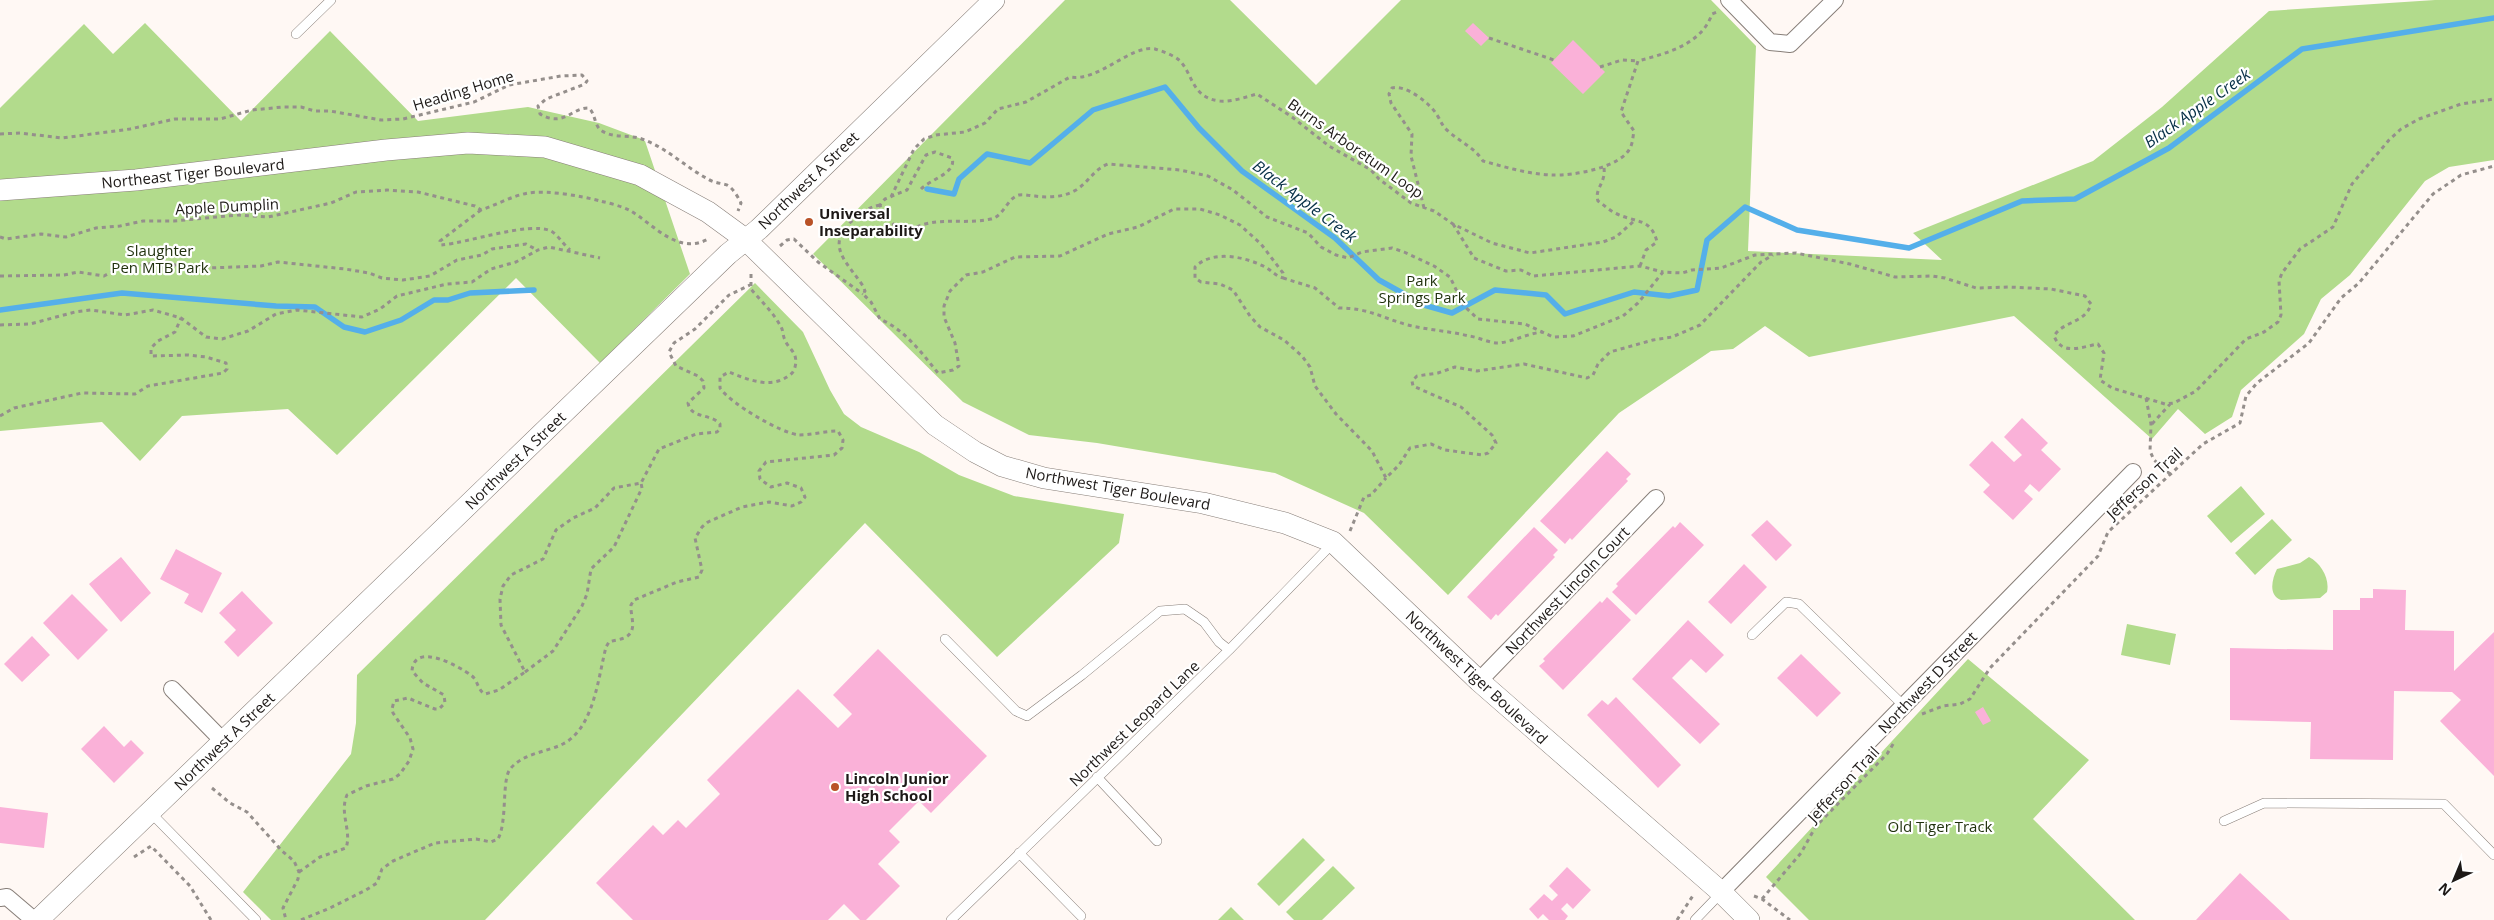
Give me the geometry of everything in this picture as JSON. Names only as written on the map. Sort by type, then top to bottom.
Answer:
[{"type":"street","name":"Northwest A Street","points":[[38,920],[745,239],[759,229],[994,0]]},
{"type":"street","points":[[1731,2],[1770,42],[1790,44],[1835,0]]},
{"type":"street","name":"Northwest Tiger Boulevard","points":[[386,150],[468,143],[545,147],[640,175],[708,212],[745,239],[935,425],[975,452],[1002,466],[1044,478],[1204,503],[1341,537],[1479,681],[1721,892],[1749,920]]},
{"type":"street","name":"Northeast Tiger Boulevard","points":[[0,190],[136,180],[386,150]]},
{"type":"street","name":"Northwest D Street","points":[[1721,892],[2133,472]]},
{"type":"street","name":"Northwest Lincoln Court","points":[[1479,681],[1656,498]]},
{"type":"street","points":[[172,689],[223,741]]},
{"type":"street","points":[[0,898],[7,897],[34,920]]},
{"type":"lane","points":[[296,34],[331,0]]},
{"type":"lane","name":"Northwest Leopard Lane","points":[[951,920],[1229,650],[1341,537]]},
{"type":"lane","points":[[1752,635],[1786,602],[1799,604],[1904,706]]},
{"type":"lane","points":[[945,639],[1016,711],[1027,716],[1082,675],[1160,611],[1185,608],[1204,622],[1219,642],[1229,650]]},
{"type":"lane","points":[[1097,777],[1157,840]]},
{"type":"lane","points":[[2224,821],[2264,803],[2444,804],[2494,855]]},
{"type":"lane","points":[[150,812],[256,920]]},
{"type":"lane","points":[[1019,853],[1081,916]]},
{"type":"lane","points":[[1695,920],[1721,892]]},
{"type":"path","points":[[1600,67],[1622,60],[1638,61],[1667,53],[1694,39],[1707,28],[1712,14],[1731,2]]},
{"type":"path","points":[[1489,38],[1554,60]]},
{"type":"path","name":"Burns Arboretum Loop","points":[[891,197],[914,149],[924,139],[936,135],[965,132],[985,123],[998,109],[1026,102],[1070,77],[1077,78],[1099,72],[1140,50],[1153,48],[1178,60],[1196,88],[1209,98],[1221,101],[1257,94],[1292,117],[1329,146],[1371,170],[1379,179],[1411,203],[1434,211],[1453,224],[1492,243],[1530,253],[1603,242],[1616,238],[1634,220]]},
{"type":"path","points":[[1424,208],[1411,156],[1412,134],[1390,103],[1389,94],[1392,88],[1403,87],[1410,91],[1436,113],[1446,130],[1476,150],[1483,161],[1512,169],[1552,175],[1604,168],[1621,159],[1631,147],[1634,130],[1621,112],[1638,61]]},
{"type":"path","name":"Heading Home","points":[[0,134],[20,133],[62,138],[130,130],[175,119],[220,119],[252,110],[283,106],[301,107],[314,111],[381,120],[403,119],[474,102],[509,85],[561,76],[582,75],[585,77],[585,84],[546,99],[538,106],[540,114],[546,118],[560,119],[573,115],[582,109],[589,108],[595,115],[597,125],[604,132],[621,137],[639,138],[659,146],[708,179],[727,185],[741,202],[738,212]]},
{"type":"path","points":[[1453,224],[1474,258],[1506,271],[1522,270],[1533,276],[1640,266],[1663,272],[1682,273],[1692,270],[1721,268],[1755,255],[1796,252],[1850,264],[1895,277],[1932,276],[1976,288],[2032,288],[2085,296],[2091,304],[2089,310],[2075,322],[2058,330],[2054,336],[2058,344],[2066,349],[2098,344],[2104,353],[2100,380],[2112,388],[2164,404],[2171,403],[2196,391],[2246,339],[2264,332],[2278,322],[2281,312],[2279,281],[2282,273],[2300,249],[2332,227],[2352,184],[2389,140],[2401,129],[2419,120],[2461,104],[2494,100]]},
{"type":"path","points":[[863,294],[865,292],[863,286],[839,251],[838,239],[846,226],[866,210],[880,205],[885,199],[907,190],[926,155],[935,152],[952,158],[952,166],[948,173],[931,180],[921,189]]},
{"type":"path","points":[[880,205],[902,235],[916,226],[929,222],[992,219],[1004,212],[1013,199],[1019,195],[1046,198],[1064,195],[1086,183],[1097,168],[1108,164],[1180,170],[1208,176],[1223,183],[1267,217],[1304,231],[1321,247],[1336,255],[1348,258],[1362,252],[1392,248],[1404,252],[1434,266],[1450,277],[1464,306],[1478,319],[1525,324],[1553,336],[1573,336],[1623,316],[1638,303],[1663,272]]},
{"type":"path","name":"Jefferson Trail","points":[[1918,716],[1944,706],[1960,704],[1970,699],[1990,668],[2098,556],[2108,532],[2203,444],[2228,432],[2240,423],[2246,396],[2257,383],[2309,343],[2341,298],[2359,283],[2433,194],[2461,175],[2494,166]]},
{"type":"path","points":[[1604,168],[1605,177],[1597,198],[1614,213],[1648,225],[1655,231],[1657,242],[1646,250],[1640,266]]},
{"type":"path","name":"Apple Dumplin","points":[[0,237],[6,239],[48,234],[66,237],[96,228],[120,226],[143,221],[174,221],[238,215],[268,217],[331,203],[356,192],[387,190],[418,192],[475,206],[481,210]]},
{"type":"path","points":[[570,250],[553,232],[546,229],[520,229],[467,242],[441,245],[440,242],[481,210],[528,193],[547,193],[600,201],[629,210],[654,230],[683,243],[708,239]]},
{"type":"path","points":[[781,245],[787,240],[794,239],[818,262],[863,294],[871,302],[880,320],[896,326],[905,334],[911,344],[938,373],[960,366],[955,342],[944,317],[944,306],[950,291],[966,275],[983,272],[1015,257],[1060,256],[1108,234],[1138,227],[1174,209],[1200,209],[1220,215],[1240,225],[1262,244],[1284,275],[1282,278]]},
{"type":"path","points":[[0,276],[64,275],[78,272],[104,276],[123,266],[136,267],[152,263],[208,268],[261,266],[278,262],[345,269],[370,273],[382,278],[411,280],[430,276],[457,260],[482,255],[492,249],[526,244],[538,250]]},
{"type":"path","points":[[0,325],[30,324],[75,312],[91,310],[125,315],[153,310],[181,318],[206,336],[222,338],[248,331],[276,314],[297,310],[362,317],[380,309],[397,296],[447,284],[472,282],[491,269],[516,262],[538,250],[549,247],[600,258]]},
{"type":"path","points":[[1341,537],[1364,497],[1371,495],[1399,466],[1410,448],[1431,444],[1445,450],[1482,455],[1488,453],[1496,443],[1492,436],[1461,407],[1413,386],[1412,381],[1418,376],[1438,373],[1455,367],[1477,371],[1524,364],[1587,378],[1593,375],[1598,364],[1610,352],[1618,348],[1633,347],[1653,340],[1672,337],[1700,325],[1746,280],[1761,262],[1776,254]]},
{"type":"path","points":[[1386,478],[1372,451],[1336,414],[1316,386],[1310,366],[1302,356],[1284,340],[1260,327],[1250,316],[1233,290],[1220,284],[1201,282],[1195,278],[1194,271],[1201,261],[1230,256],[1253,262],[1282,278],[1315,288],[1339,308],[1355,308],[1375,312],[1410,326],[1466,335],[1497,343],[1543,332]]},
{"type":"path","points":[[301,920],[366,890],[376,883],[382,869],[393,861],[435,843],[476,839],[491,842],[498,839],[504,821],[506,775],[510,768],[520,760],[563,744],[578,731],[594,694],[609,642],[626,637],[632,630],[634,624],[631,605],[634,600],[677,582],[699,577],[702,570],[695,538],[702,527],[708,522],[750,504],[769,502],[792,506],[801,502],[805,497],[801,488],[787,483],[771,487],[760,479],[759,471],[766,462],[834,456],[842,448],[843,440],[838,431],[800,435],[784,432],[729,398],[720,388],[720,377],[728,372],[751,380],[769,383],[779,382],[786,378],[795,367],[795,357],[785,340],[782,329],[750,285],[751,271]]},
{"type":"path","points":[[286,920],[283,908],[290,897],[299,872],[320,857],[346,848],[348,836],[344,810],[347,795],[366,786],[393,779],[400,774],[409,760],[414,749],[410,738],[393,713],[394,701],[408,698],[436,709],[439,709],[445,703],[444,695],[423,683],[412,671],[413,663],[416,659],[428,656],[449,662],[474,677],[481,692],[486,694],[499,690],[552,651],[582,606],[587,594],[592,569],[614,547],[642,488],[641,483],[659,449],[696,434],[717,432],[720,429],[720,424],[716,420],[694,414],[689,410],[688,403],[704,388],[703,381],[698,376],[676,366],[669,352],[674,343],[695,329],[729,295],[750,285]]},
{"type":"path","points":[[0,416],[14,408],[82,393],[135,394],[148,386],[155,387],[222,373],[227,368],[226,363],[206,357],[151,356],[151,348],[158,341],[175,332],[181,318]]},
{"type":"path","points":[[2146,398],[2152,424],[2150,451],[2154,460],[2170,474]]},
{"type":"path","points":[[2152,424],[2171,403]]},
{"type":"path","points":[[524,672],[501,625],[500,599],[503,586],[511,575],[543,559],[556,530],[572,518],[595,508],[614,488],[641,483]]},
{"type":"path","name":"Jefferson Trail","points":[[1762,899],[1801,853],[1816,826],[1887,754],[1897,739]]},
{"type":"path","points":[[212,788],[230,803],[247,812],[282,851],[294,861],[299,872]]},
{"type":"path","points":[[151,846],[190,886],[211,920]]},
{"type":"path","points":[[1748,894],[1762,899],[1790,920]]},
{"type":"path","points":[[1677,920],[1692,896]]},
{"type":"green space","name":"Park Springs Park","points":[[1065,0],[1230,0],[1316,85],[1401,0],[1711,0],[1756,46],[1748,251],[1942,260],[1913,233],[2093,161],[2162,107],[2269,11],[2435,0],[2494,0],[2494,160],[2449,167],[2425,181],[2350,275],[2321,299],[2304,334],[2241,390],[2232,417],[2205,434],[2178,409],[2152,439],[2014,316],[1809,357],[1765,326],[1733,349],[1711,351],[1619,413],[1448,595],[1364,513],[1275,473],[1097,443],[1029,435],[963,402],[813,254]]},
{"type":"green space","name":"Slaughter Pen MTB Park","points":[[145,23],[241,121],[330,31],[418,121],[528,107],[599,123],[639,138],[645,141],[690,274],[600,363],[516,278],[337,455],[288,409],[182,416],[140,461],[102,422],[0,431],[0,108],[84,24],[113,54]]},
{"type":"green space","points":[[755,283],[803,332],[830,390],[844,414],[861,427],[919,452],[959,475],[1014,496],[1124,514],[1119,543],[997,657],[865,523],[485,920],[271,920],[243,892],[351,754],[356,723],[357,675]]},
{"type":"green space","points":[[2241,486],[2265,514],[2231,543],[2207,516]]},
{"type":"green space","points":[[2272,519],[2292,540],[2255,575],[2235,553]]},
{"type":"green space","points":[[2309,557],[2324,572],[2328,587],[2327,592],[2320,598],[2281,600],[2277,598],[2272,586],[2277,569],[2300,563]]},
{"type":"green space","points":[[2127,624],[2176,634],[2170,665],[2121,655]]},
{"type":"green space","name":"Old Tiger Track","points":[[1968,659],[2089,760],[2033,819],[2135,920],[1809,920],[1766,877]]},
{"type":"green space","points":[[1303,838],[1325,860],[1279,906],[1257,884]]},
{"type":"green space","points":[[1333,866],[1355,888],[1322,920],[1294,920],[1286,912]]},
{"type":"green space","points":[[1231,907],[1244,920],[1218,920]]},
{"type":"building","points":[[1473,23],[1489,38],[1481,46],[1465,31]]},
{"type":"building","points":[[1573,40],[1605,72],[1583,94],[1551,63]]},
{"type":"building","points":[[2022,418],[2048,443],[2041,450],[2061,469],[2039,492],[2030,484],[2024,491],[2033,499],[2013,520],[1983,492],[1990,485],[1969,465],[1992,441],[2014,462],[2022,455],[2004,437]]},
{"type":"building","points":[[1607,451],[1631,474],[1626,479],[1628,481],[1572,540],[1570,538],[1565,544],[1540,521]]},
{"type":"building","points":[[1767,520],[1792,545],[1776,561],[1751,535]]},
{"type":"building","points":[[1680,522],[1704,545],[1636,615],[1612,592],[1618,586],[1616,584],[1673,526],[1675,528]]},
{"type":"building","points":[[1534,527],[1558,550],[1553,555],[1555,557],[1498,616],[1496,614],[1491,620],[1467,597]]},
{"type":"building","points":[[176,549],[222,573],[202,613],[184,603],[189,594],[160,579]]},
{"type":"building","points":[[121,557],[151,593],[121,622],[89,584]]},
{"type":"building","points":[[1744,564],[1767,587],[1731,624],[1708,602]]},
{"type":"building","points":[[2373,589],[2406,590],[2405,630],[2454,631],[2454,671],[2494,632],[2494,776],[2440,721],[2461,700],[2452,692],[2394,691],[2393,760],[2310,759],[2311,722],[2230,720],[2230,648],[2333,650],[2333,610],[2360,610],[2360,598],[2373,598]]},
{"type":"building","points":[[242,591],[273,623],[238,657],[224,642],[236,630],[219,613]]},
{"type":"building","points":[[72,594],[108,630],[78,660],[43,623]]},
{"type":"building","points":[[1607,597],[1631,620],[1563,690],[1539,666],[1545,661],[1543,659],[1600,601],[1602,603]]},
{"type":"building","points":[[1688,620],[1724,655],[1706,673],[1691,659],[1672,678],[1720,724],[1700,744],[1632,679]]},
{"type":"building","points":[[32,636],[50,655],[22,682],[4,664]]},
{"type":"building","name":"Lincoln Junior High School","points":[[878,649],[987,756],[931,813],[919,801],[889,831],[900,842],[878,864],[900,886],[866,920],[860,920],[844,904],[828,920],[633,920],[596,883],[653,825],[663,835],[678,820],[686,828],[720,794],[707,780],[798,689],[838,728],[852,714],[833,695]]},
{"type":"building","points":[[1801,654],[1841,693],[1817,717],[1777,678]]},
{"type":"building","points":[[1616,697],[1681,765],[1658,788],[1587,715],[1602,700],[1608,705]]},
{"type":"building","points":[[1983,707],[1991,721],[1983,725],[1975,712]]},
{"type":"building","points":[[104,726],[124,747],[131,740],[144,753],[114,783],[81,749]]},
{"type":"building","points":[[0,807],[48,813],[44,848],[0,843]]},
{"type":"building","points":[[1567,867],[1591,890],[1573,909],[1567,903],[1561,909],[1568,916],[1565,920],[1549,920],[1543,914],[1538,919],[1529,909],[1544,894],[1552,901],[1558,895],[1549,886]]},
{"type":"building","points":[[2240,873],[2290,920],[2196,920]]},
{"type":"waterway","name":"Black Apple Creek","points":[[927,189],[954,194],[959,179],[987,154],[1030,163],[1093,110],[1165,87],[1199,128],[1242,171],[1335,238],[1379,280],[1424,305],[1452,313],[1495,290],[1546,295],[1565,314],[1634,292],[1669,296],[1697,290],[1707,240],[1745,207],[1797,230],[1909,248],[2022,201],[2075,199],[2169,148],[2302,49],[2494,18]]},
{"type":"waterway","name":"Black Apple Creek","points":[[0,310],[122,293],[276,306],[315,307],[344,327],[365,332],[401,320],[434,300],[448,300],[470,293],[534,290]]},
{"type":"place","name":"Universal Inseparability","points":[[809,222]]},
{"type":"place","name":"Lincoln Junior High School","points":[[835,787]]}]
